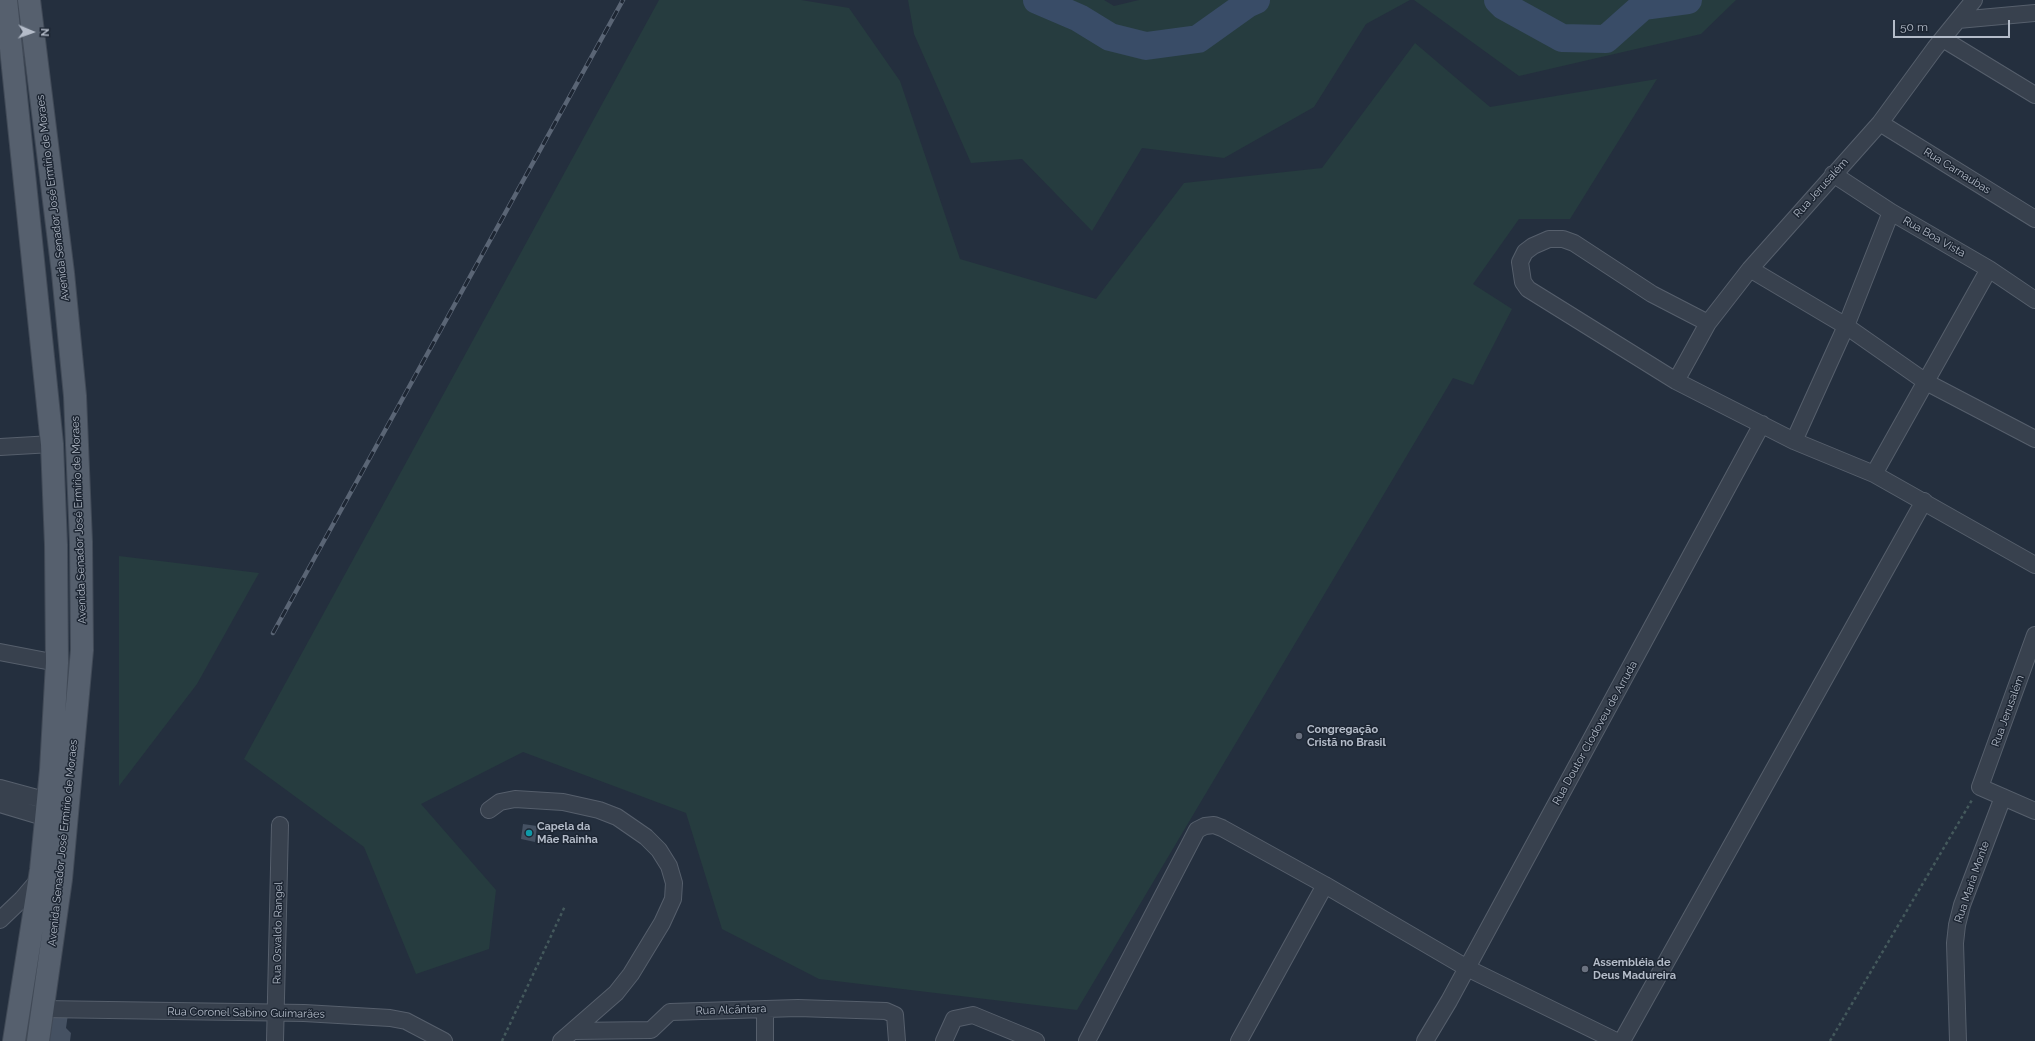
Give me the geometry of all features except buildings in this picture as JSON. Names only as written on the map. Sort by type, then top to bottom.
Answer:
[{"type":"main road","name":"Avenida Senador José Ermírio de Moraes","points":[[6,0],[52,444],[56,545],[58,663],[47,810],[40,879],[14,1041]]},
{"type":"main road","name":"Avenida Senador José Ermírio de Moraes","points":[[29,0],[63,273],[75,396],[79,496],[82,650],[63,853],[44,1009],[38,1041]]},
{"type":"street","name":"Rua Jerusalém","points":[[1676,381],[1708,323],[1750,269],[1880,123],[1974,0]]},
{"type":"street","points":[[1958,20],[2035,14]]},
{"type":"street","points":[[1943,39],[2035,95]]},
{"type":"street","name":"Rua Carnaubas","points":[[1880,123],[2035,219]]},
{"type":"street","name":"Rua Boa Vista","points":[[1833,174],[1891,212],[1989,269],[2035,300]]},
{"type":"street","points":[[1794,441],[1846,326],[1891,212]]},
{"type":"street","points":[[1708,323],[1652,294],[1574,243],[1563,239],[1549,239],[1532,246],[1525,252],[1520,262],[1523,282],[1528,289],[1676,381],[1794,441],[1874,474],[2035,565]]},
{"type":"street","points":[[1750,269],[1846,326],[1926,382],[2035,439]]},
{"type":"street","points":[[1874,474],[1989,269]]},
{"type":"street","name":"Rua Doutor Clodoveu de Arruda","points":[[1425,1041],[1467,968],[1762,424]]},
{"type":"street","points":[[0,447],[52,444]]},
{"type":"street","points":[[1622,1041],[1924,501]]},
{"type":"street","name":"Rua Jerusalém","points":[[1980,786],[2035,635]]},
{"type":"street","points":[[0,652],[58,663]]},
{"type":"street","points":[[1980,786],[2035,811]]},
{"type":"street","points":[[0,788],[47,810]]},
{"type":"street","name":"Rua Maria Monte","points":[[1958,1041],[1955,943],[1957,925],[1962,905],[2003,797]]},
{"type":"street","points":[[489,810],[500,802],[515,799],[563,802],[599,810],[617,817],[646,837],[659,850],[669,866],[674,883],[673,899],[662,922],[631,974],[616,993],[567,1036]]},
{"type":"street","points":[[0,804],[47,810]]},
{"type":"street","name":"Rua Osvaldo Rangel","points":[[275,1041],[280,825]]},
{"type":"street","points":[[1087,1041],[1197,830],[1205,826],[1214,825],[1325,885],[1467,968],[1616,1041]]},
{"type":"street","points":[[0,919],[22,899],[63,853]]},
{"type":"street","points":[[1239,1041],[1325,885]]},
{"type":"street","name":"Rua Alcãntara","points":[[567,1036],[651,1036],[670,1012],[798,1008],[886,1011],[895,1015],[897,1041]]},
{"type":"street","name":"Rua Coronel Sabino Guimarães","points":[[44,1009],[276,1013],[390,1018],[406,1021],[444,1041]]},
{"type":"street","points":[[765,1009],[765,1041]]},
{"type":"street","points":[[944,1041],[954,1019],[974,1015],[1036,1041]]},
{"type":"path","points":[[1830,1041],[1980,786]]},
{"type":"path","points":[[502,1041],[565,906]]},
{"type":"green space","points":[[659,0],[801,0],[849,8],[900,81],[960,259],[1096,299],[1184,183],[1322,168],[1415,43],[1490,107],[1657,79],[1570,219],[1519,219],[1473,284],[1512,309],[1473,385],[1453,378],[1077,1010],[819,979],[722,929],[686,813],[523,752],[421,804],[496,890],[489,949],[416,974],[364,847],[244,759]]},
{"type":"green space","points":[[908,0],[1104,0],[1114,6],[1139,0],[1410,0],[1366,24],[1314,107],[1224,158],[1142,148],[1092,231],[1022,159],[971,163],[914,34]]},
{"type":"green space","points":[[1414,0],[1736,0],[1701,34],[1519,76]]},
{"type":"green space","points":[[119,556],[259,573],[197,684],[119,786]]},
{"type":"waterway","points":[[1037,0],[1079,18],[1110,37],[1146,46],[1198,39],[1247,4],[1256,0]]},
{"type":"waterway","points":[[1498,0],[1504,6],[1562,38],[1606,39],[1643,6],[1688,0]]},
{"type":"railway","points":[[273,633],[623,0]]},
{"type":"place","name":"Congregação Cristã no Brasil","points":[[1299,736]]},
{"type":"place","name":"Capela da Mãe Rainha","points":[[529,833]]},
{"type":"place","name":"Assembléia de Deus Madureira","points":[[1585,969]]}]
